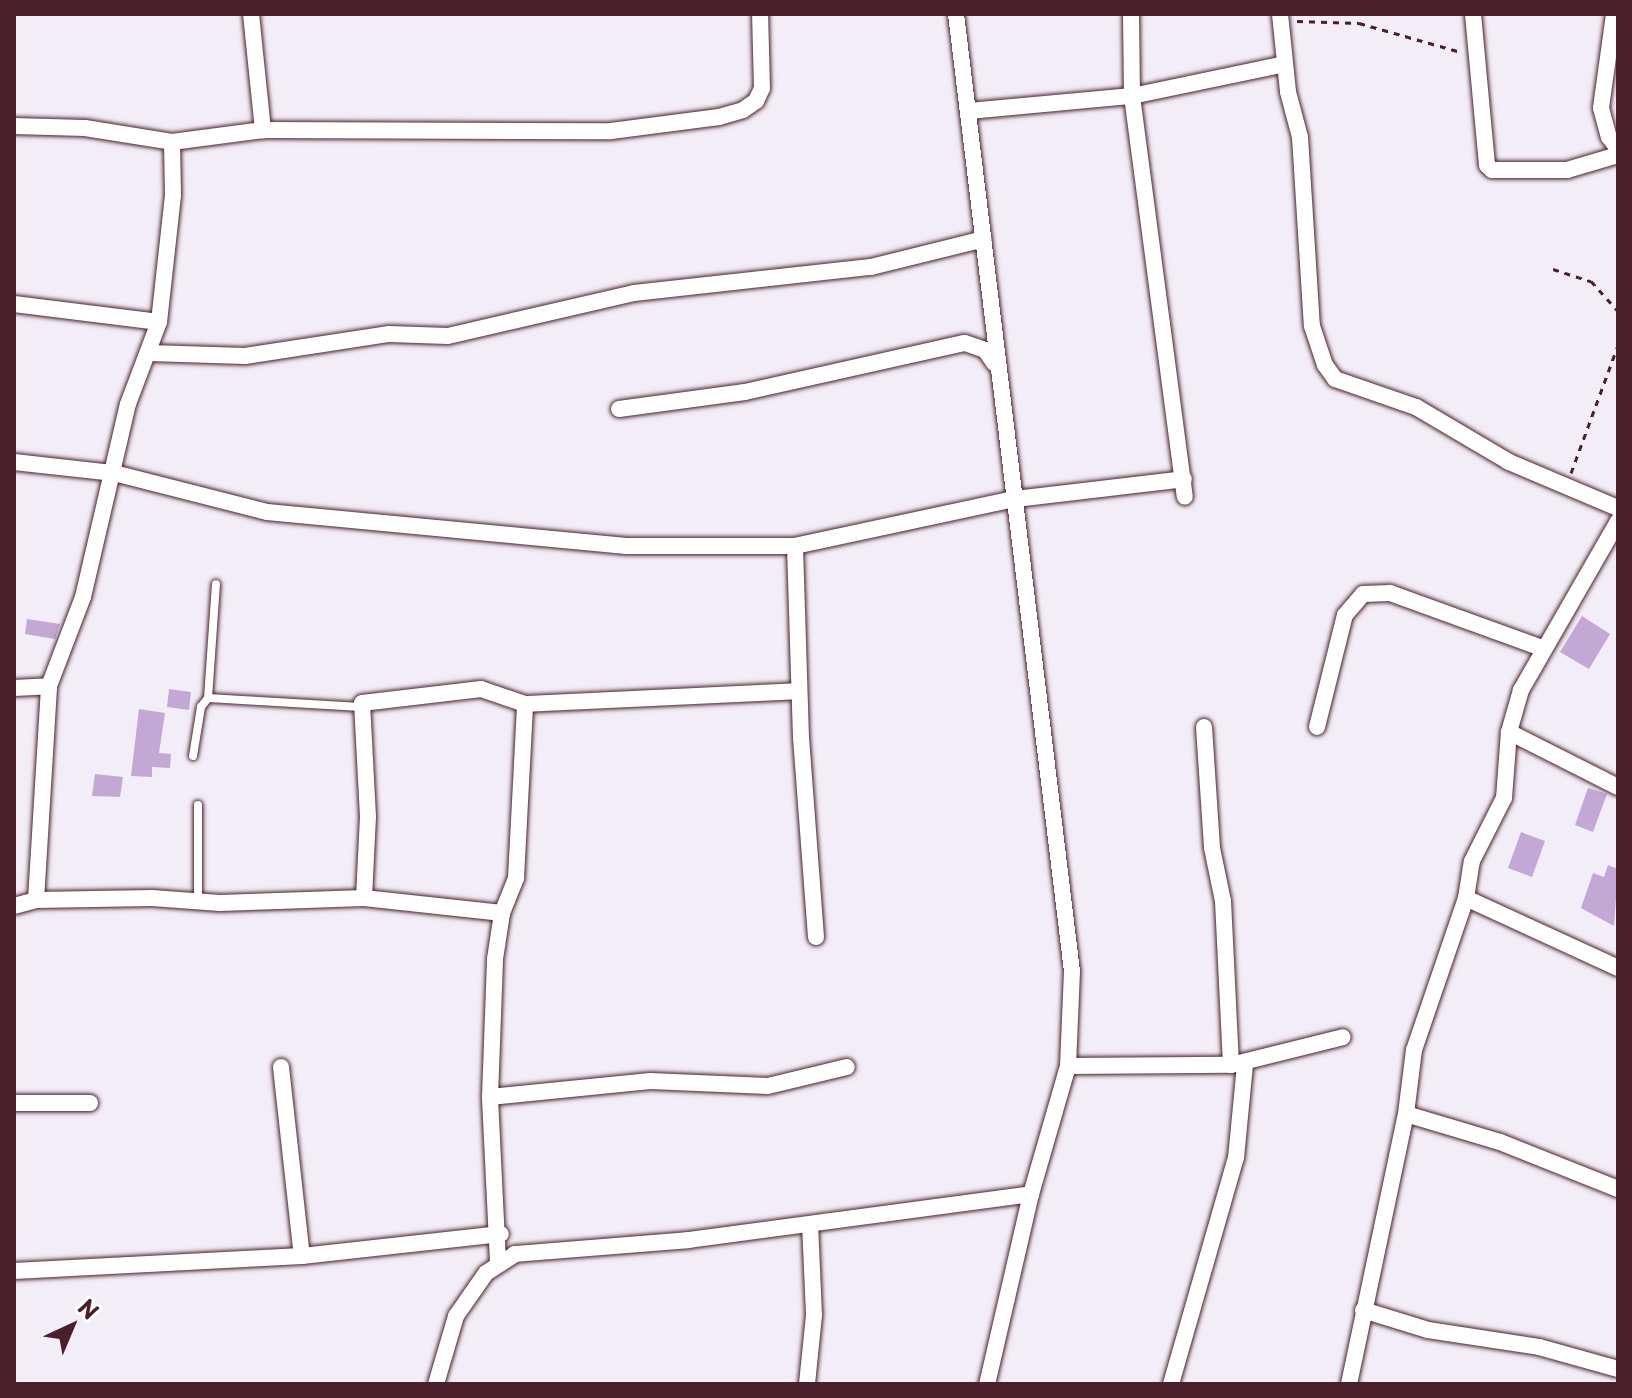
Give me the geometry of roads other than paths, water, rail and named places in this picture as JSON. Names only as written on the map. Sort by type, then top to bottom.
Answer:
[{"type":"street","points":[[251,14],[263,130]]},
{"type":"street","points":[[14,126],[85,128],[172,142],[263,130],[611,131],[719,117],[743,110],[756,101],[762,88],[760,14]]},
{"type":"street","points":[[956,14],[984,239],[994,363],[1015,499],[1072,971],[1068,1066],[1031,1194],[987,1384]]},
{"type":"street","points":[[1131,14],[1132,96],[1185,497]]},
{"type":"street","points":[[1473,14],[1485,158],[1492,170],[1567,170],[1618,155]]},
{"type":"street","points":[[1614,14],[1601,108],[1609,137],[1618,149]]},
{"type":"street","points":[[1281,19],[1285,64],[1300,137],[1312,326],[1325,365],[1335,379],[1351,387],[1416,407],[1509,462],[1567,483],[1618,508]]},
{"type":"street","points":[[969,111],[1132,96],[1285,64]]},
{"type":"street","points":[[36,900],[49,686],[83,597],[133,388],[159,322],[173,195],[172,142]]},
{"type":"street","points":[[149,353],[245,356],[389,334],[448,336],[634,293],[871,267],[984,239]]},
{"type":"street","points":[[14,304],[159,322]]},
{"type":"street","points":[[619,409],[745,392],[965,343],[985,350],[994,363]]},
{"type":"street","points":[[14,462],[114,473],[267,512],[626,546],[795,546],[1015,499],[1184,479]]},
{"type":"street","points":[[1349,1384],[1406,1114],[1414,1050],[1466,898],[1472,861],[1504,798],[1509,732],[1542,648],[1618,521]]},
{"type":"street","points":[[795,546],[799,691],[816,937]]},
{"type":"street","points":[[1317,727],[1345,615],[1363,594],[1390,593],[1542,648]]},
{"type":"street","points":[[14,688],[49,686]]},
{"type":"street","points":[[364,898],[368,809],[361,707],[369,699],[481,689],[525,704],[799,691]]},
{"type":"street","points":[[498,1262],[501,1234],[493,1183],[490,1097],[502,913],[516,878],[525,704]]},
{"type":"street","points":[[1171,1384],[1236,1158],[1238,1064],[1223,901],[1212,848],[1204,727]]},
{"type":"street","points":[[1509,732],[1618,787]]},
{"type":"street","points":[[14,906],[36,900],[198,902],[364,898],[502,913]]},
{"type":"street","points":[[1466,898],[1618,968]]},
{"type":"street","points":[[1068,1066],[1238,1064],[1343,1037]]},
{"type":"street","points":[[281,1067],[302,1256]]},
{"type":"street","points":[[490,1097],[650,1081],[768,1086],[847,1067]]},
{"type":"street","points":[[14,1103],[90,1103]]},
{"type":"street","points":[[1406,1114],[1500,1142],[1618,1189]]},
{"type":"street","points":[[436,1384],[456,1316],[498,1262],[515,1254],[810,1225],[1031,1194]]},
{"type":"street","points":[[807,1384],[814,1315],[810,1225]]},
{"type":"street","points":[[14,1271],[302,1256],[501,1234]]},
{"type":"street","points":[[1363,1310],[1417,1327],[1539,1347],[1618,1369]]},
{"type":"lane","points":[[193,756],[201,707],[208,698],[216,584]]},
{"type":"lane","points":[[208,698],[361,707]]},
{"type":"lane","points":[[198,805],[198,902]]}]
